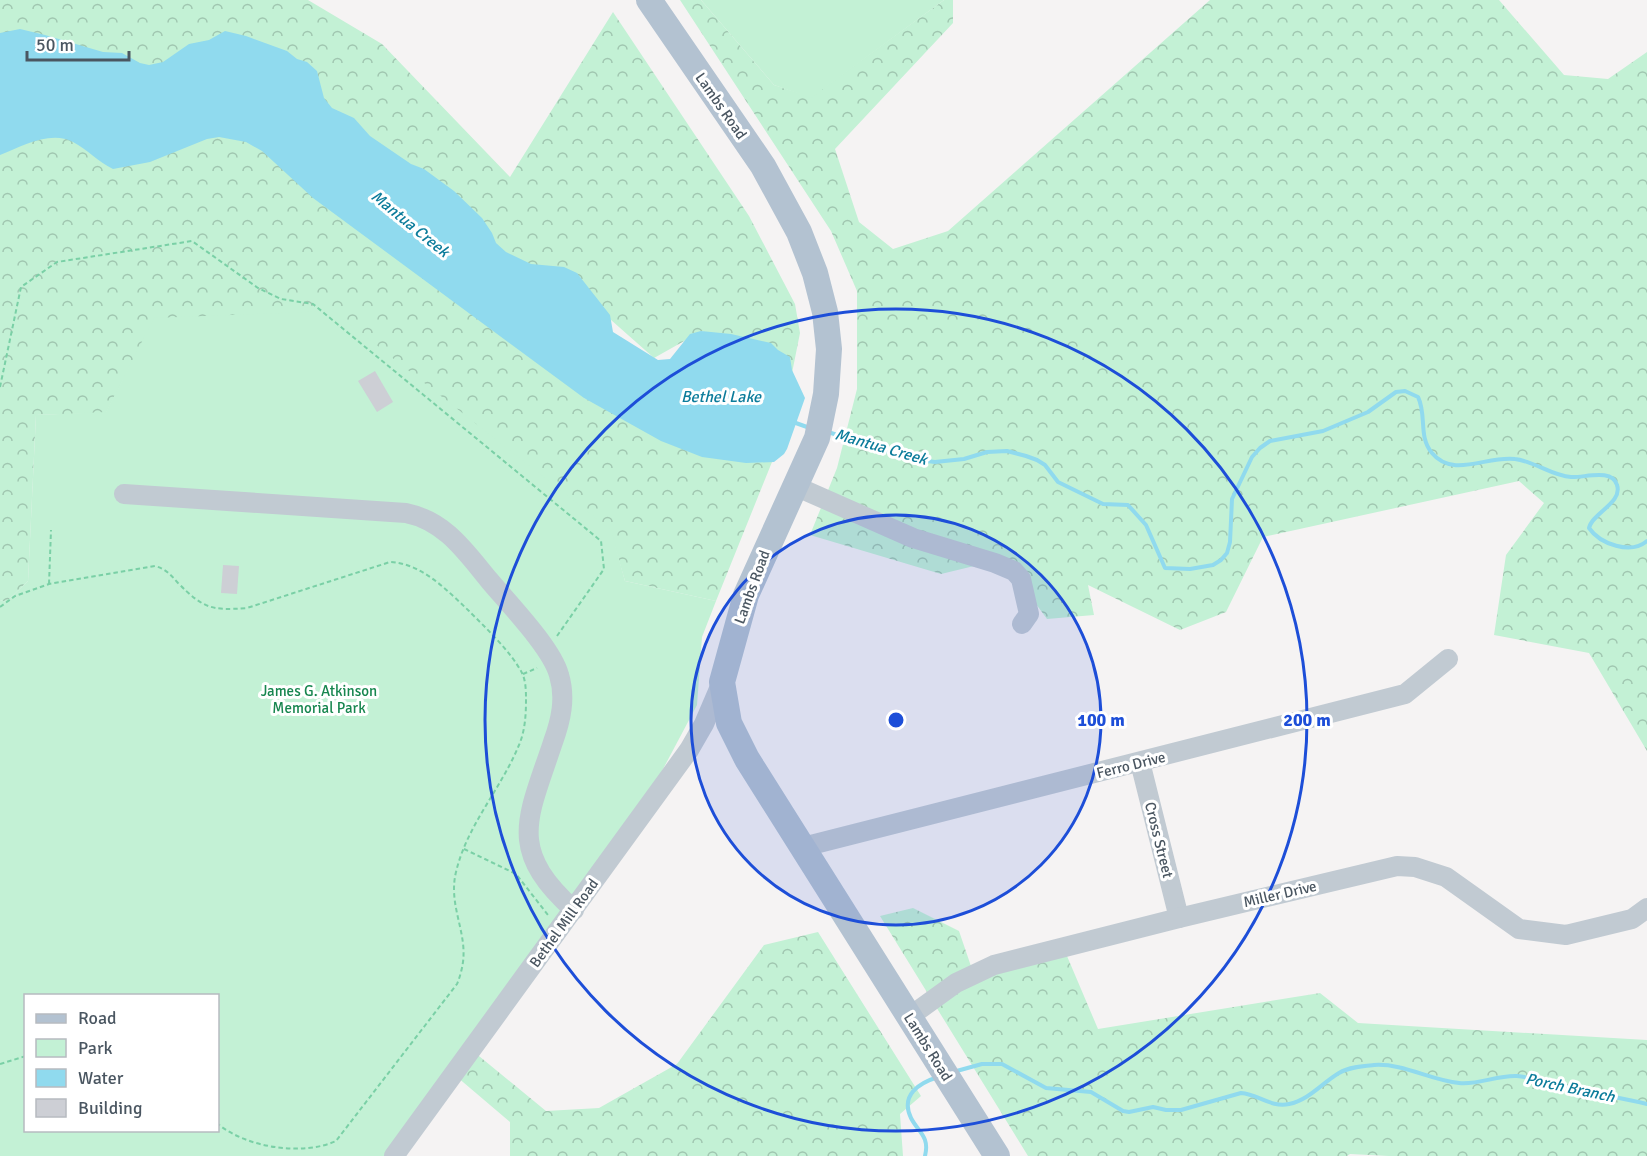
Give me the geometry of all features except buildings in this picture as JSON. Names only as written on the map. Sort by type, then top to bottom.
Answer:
[{"type":"main road","name":"Lambs Road","points":[[648,0],[763,166],[799,232],[815,273],[825,312],[829,349],[826,394],[817,438],[746,595],[722,682],[729,723],[737,742],[997,1156]]},
{"type":"street","points":[[795,486],[913,538],[1014,571],[1021,579],[1029,614],[1022,624]]},
{"type":"street","points":[[124,494],[398,513],[422,518],[447,531],[556,664],[562,685],[561,714],[532,806],[529,838],[537,868],[555,893],[574,910]]},
{"type":"street","name":"Ferro Drive","points":[[803,847],[1405,694],[1448,659]]},
{"type":"street","name":"Bethel Mill Road","points":[[394,1156],[689,750],[704,724],[722,682]]},
{"type":"street","name":"Cross Street","points":[[1140,762],[1179,918]]},
{"type":"street","name":"Miller Drive","points":[[909,1017],[956,983],[994,965],[1397,866],[1415,867],[1446,877],[1519,929],[1566,935],[1632,919],[1647,908]]},
{"type":"path","points":[[0,387],[21,287],[57,262],[192,241],[258,288],[281,299],[313,304],[601,541],[604,569],[553,641],[543,665],[523,674]]},
{"type":"path","points":[[49,584],[51,530]]},
{"type":"path","points":[[0,607],[15,596],[49,584],[155,566],[166,570],[202,604],[211,608],[247,608],[347,574],[390,562],[399,562],[422,571],[464,606],[494,635],[523,674],[526,714],[519,746],[464,849],[453,885],[464,961],[457,984],[336,1141],[322,1151],[287,1153],[250,1144],[235,1137],[219,1125]]},
{"type":"path","points":[[464,849],[516,874],[534,900],[561,928]]},
{"type":"path","points":[[0,1064],[24,1057]]},
{"type":"green space","points":[[0,0],[308,0],[382,44],[510,177],[613,12],[749,216],[795,304],[800,333],[791,378],[702,331],[654,358],[550,266],[584,398],[772,462],[716,601],[625,581],[610,530],[155,318],[106,413],[36,415],[28,581],[6,602],[0,600]]},
{"type":"green space","points":[[680,0],[701,0],[774,85],[811,97],[944,0],[953,0],[953,23],[835,149],[859,222],[893,249],[948,231],[1210,0],[1499,0],[1564,75],[1608,79],[1647,52],[1647,751],[1589,653],[1494,635],[1506,555],[1544,503],[1519,481],[1263,537],[1226,612],[1180,630],[1088,585],[1094,615],[1047,619],[1003,559],[941,574],[810,535],[837,468],[857,389],[857,291],[831,231]]},
{"type":"green space","points":[[701,0],[944,0],[811,98],[774,85]]},
{"type":"green space","name":"James G. Atkinson Memorial Park","points":[[333,311],[611,530],[625,581],[716,601],[702,637],[697,705],[654,786],[392,1156],[0,1156],[0,600],[6,602],[28,581],[36,415],[106,412],[154,318]]},
{"type":"green space","points":[[913,908],[959,931],[974,975],[1064,949],[1098,1029],[1320,993],[1358,1023],[1647,1040],[1647,1156],[1350,1154],[1347,1156],[1028,1156],[880,916]]},
{"type":"green space","points":[[818,932],[921,1096],[900,1114],[903,1156],[510,1156],[510,1122],[450,1071],[468,1047],[546,1111],[599,1108],[677,1064],[764,945]]},
{"type":"water","name":"Bethel Lake","points":[[20,29],[103,52],[122,53],[140,63],[149,65],[163,62],[189,44],[209,40],[225,31],[287,51],[297,59],[307,62],[317,71],[324,98],[332,108],[354,118],[370,136],[411,164],[424,169],[454,191],[482,218],[496,243],[506,252],[531,264],[564,267],[577,273],[610,315],[613,332],[658,360],[670,359],[690,334],[701,331],[731,334],[771,343],[790,357],[792,370],[805,398],[787,449],[774,462],[746,463],[702,457],[661,441],[584,398],[313,198],[262,151],[246,142],[219,137],[207,139],[150,162],[113,169],[78,145],[64,139],[36,141],[0,155],[0,33]]},
{"type":"waterway","name":"Mantua Creek","points":[[828,432],[911,459],[935,462],[964,459],[987,452],[1007,451],[1037,460],[1045,465],[1058,482],[1103,504],[1128,505],[1146,525],[1165,568],[1190,569],[1213,565],[1227,553],[1230,542],[1232,499],[1252,457],[1260,448],[1270,441],[1323,431],[1368,412],[1396,392],[1405,391],[1418,397],[1421,404],[1425,440],[1432,453],[1440,461],[1460,465],[1515,459],[1564,476],[1604,475],[1610,477],[1617,485],[1616,497],[1595,517],[1589,528],[1600,539],[1616,546],[1633,547],[1647,541]]},
{"type":"waterway","name":"Mantua Creek","points":[[793,422],[807,427]]},
{"type":"waterway","name":"Porch Branch","points":[[953,1072],[982,1064],[1002,1064],[1046,1088],[1091,1092],[1123,1111],[1129,1112],[1153,1107],[1181,1110],[1241,1093],[1270,1103],[1289,1104],[1309,1095],[1343,1071],[1374,1065],[1406,1069],[1459,1083],[1517,1076],[1647,1104]]},
{"type":"waterway","name":"Porch Branch","points":[[925,1156],[925,1139],[911,1118],[908,1103],[913,1091],[938,1077]]}]
